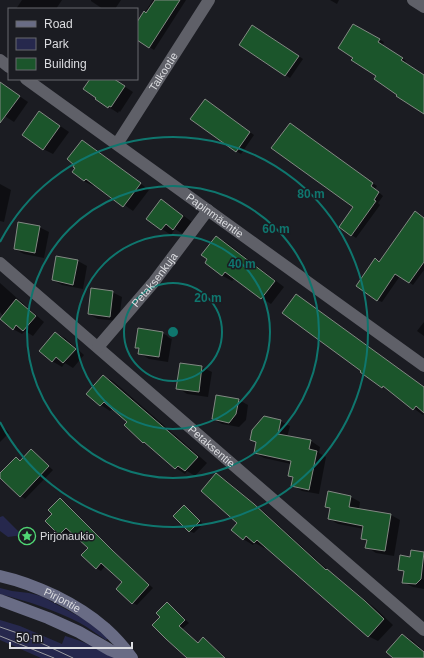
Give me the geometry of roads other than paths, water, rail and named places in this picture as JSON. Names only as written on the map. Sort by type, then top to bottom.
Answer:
[{"type":"main road","name":"Pirjontie","points":[[0,576],[30,585],[78,609],[105,628],[118,640],[131,658]]},
{"type":"main road","name":"Pirjontie","points":[[0,600],[48,618],[79,632],[110,650],[131,658]]},
{"type":"street","name":"Talkootie","points":[[117,144],[209,0]]},
{"type":"street","points":[[413,0],[424,7]]},
{"type":"street","points":[[0,60],[8,66]]},
{"type":"street","name":"Papinmäentie","points":[[27,80],[424,366]]},
{"type":"street","name":"Petaksenkuja","points":[[98,347],[153,282],[208,210]]},
{"type":"street","name":"Petaksentie","points":[[0,263],[424,630]]},
{"type":"tram line","points":[[0,627],[26,636],[73,658]]},
{"type":"tram line","points":[[0,636],[54,658]]},
{"type":"place","name":"Pirjonaukio","points":[[27,536]]}]
